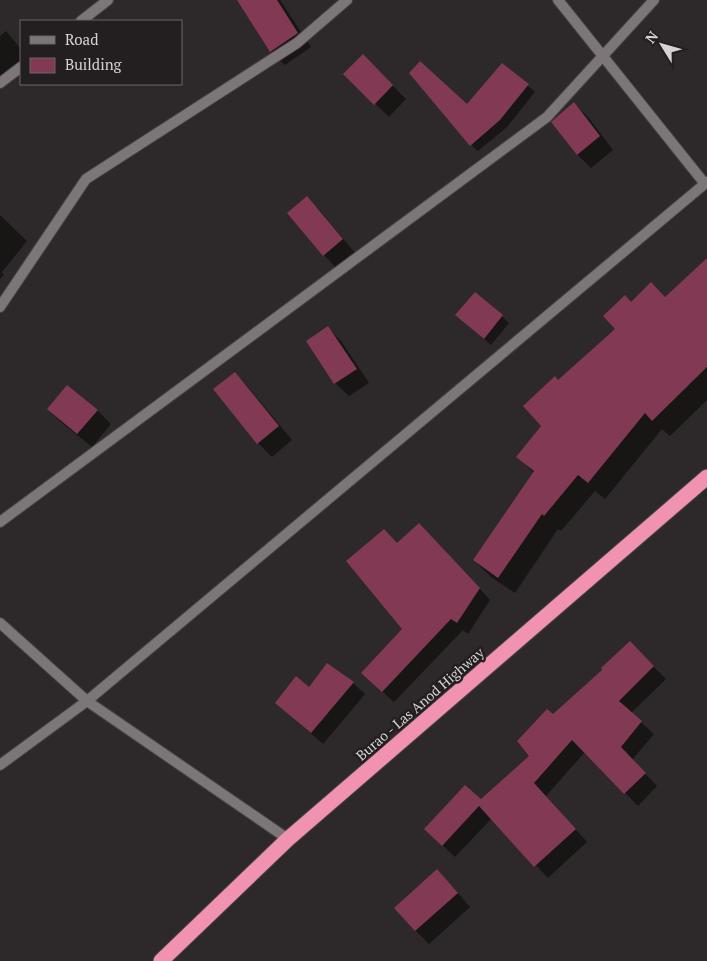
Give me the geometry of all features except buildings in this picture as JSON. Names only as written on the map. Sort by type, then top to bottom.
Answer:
[{"type":"highway","name":"Burao - Las Anod Highway","points":[[160,961],[288,839],[707,477]]},
{"type":"street","points":[[82,20],[108,0]]},
{"type":"street","points":[[0,307],[86,179],[297,43],[347,0]]},
{"type":"street","points":[[0,765],[87,701],[706,183],[558,0]]},
{"type":"street","points":[[0,522],[547,117],[654,0]]},
{"type":"street","points":[[0,83],[20,68]]},
{"type":"street","points":[[0,623],[87,701],[288,839]]}]
